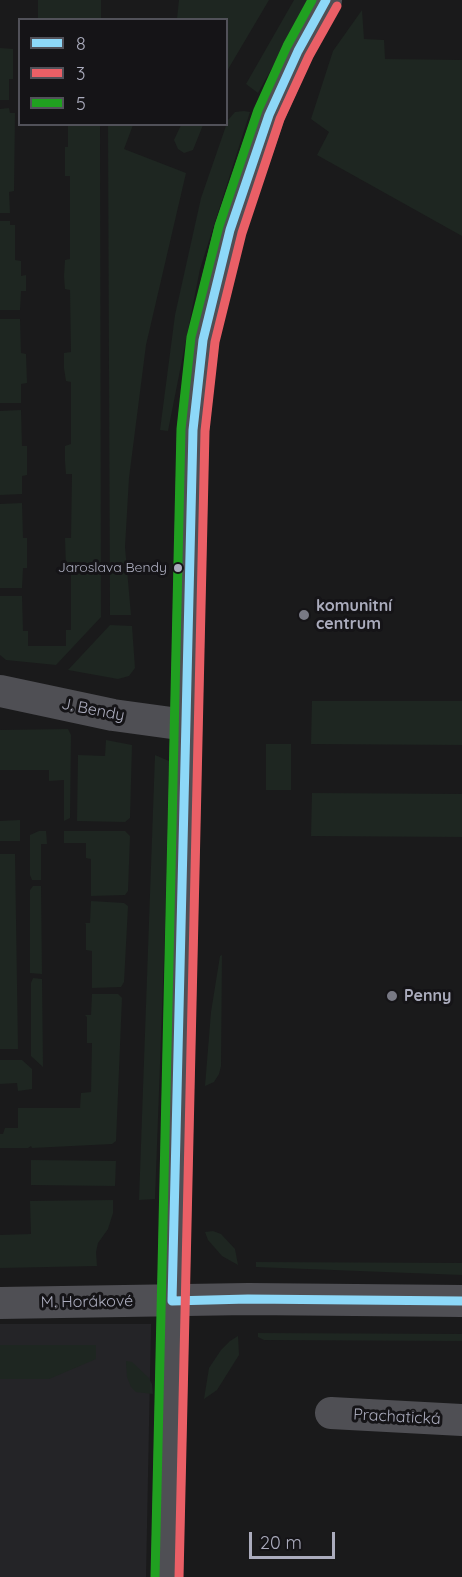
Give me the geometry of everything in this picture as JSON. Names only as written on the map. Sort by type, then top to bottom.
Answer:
[{"type":"street","points":[[167,1577],[193,430],[203,339],[230,230],[269,115],[298,51],[326,0]]},
{"type":"street","name":"J. Bendy","points":[[0,691],[113,716],[186,725]]},
{"type":"street","name":"M. Horákové","points":[[0,1303],[248,1299],[462,1301]]},
{"type":"street","name":"Prachatická","points":[[331,1413],[462,1420]]},
{"type":"shaded area","points":[[38,0],[101,0],[101,18],[38,18]]},
{"type":"shaded area","points":[[179,0],[269,0],[228,69],[228,18],[177,18]]},
{"type":"shaded area","points":[[294,0],[310,0],[258,93],[246,84]]},
{"type":"shaded area","points":[[362,10],[364,39],[384,40],[385,59],[462,60],[462,236],[317,155],[329,132],[311,119],[333,51]]},
{"type":"shaded area","points":[[0,48],[13,49],[13,79],[9,79],[9,100],[0,100]]},
{"type":"shaded area","points":[[9,108],[10,113],[15,113],[14,191],[9,192],[10,213],[0,213],[0,109]]},
{"type":"shaded area","points":[[235,112],[250,112],[200,269],[168,431],[160,430],[175,315],[201,198],[226,126],[228,126],[228,120]]},
{"type":"shaded area","points":[[68,126],[100,126],[101,617],[56,665],[6,660],[0,655],[0,596],[22,596],[23,631],[28,631],[28,646],[66,646],[66,630],[71,630],[71,568],[66,568],[65,538],[71,538],[72,474],[66,474],[65,461],[65,446],[71,444],[71,382],[66,381],[64,368],[64,353],[71,352],[70,290],[65,289],[64,276],[65,260],[70,259],[70,176],[65,176],[65,147],[68,147]]},
{"type":"shaded area","points":[[108,126],[133,126],[124,149],[186,173],[146,345],[129,478],[125,547],[131,615],[110,615]]},
{"type":"shaded area","points":[[181,126],[203,126],[193,150],[184,153],[178,149],[174,140]]},
{"type":"shaded area","points":[[0,221],[10,221],[10,225],[15,225],[15,260],[21,261],[21,276],[26,275],[26,291],[21,291],[20,310],[0,310]]},
{"type":"shaded area","points":[[0,319],[20,319],[21,353],[26,354],[27,383],[21,384],[21,403],[0,403]]},
{"type":"shaded area","points":[[21,410],[22,446],[27,446],[27,475],[22,476],[22,494],[0,495],[0,411]]},
{"type":"shaded area","points":[[22,503],[23,538],[27,538],[27,568],[23,568],[22,588],[0,588],[0,504]]},
{"type":"shaded area","points":[[110,625],[132,626],[135,668],[129,676],[118,679],[68,670]]},
{"type":"shaded area","points":[[312,701],[462,701],[462,745],[311,744]]},
{"type":"shaded area","points":[[68,729],[71,735],[70,818],[64,821],[64,780],[49,781],[49,770],[0,770],[0,730]]},
{"type":"shaded area","points":[[106,740],[132,745],[130,818],[125,822],[77,821],[78,755],[105,756]]},
{"type":"shaded area","points":[[266,744],[291,744],[291,790],[266,790]]},
{"type":"shaded area","points":[[155,755],[169,761],[165,929],[155,1199],[139,1200]]},
{"type":"shaded area","points":[[312,793],[462,794],[462,837],[311,836]]},
{"type":"shaded area","points":[[20,820],[20,841],[0,841],[0,821]]},
{"type":"shaded area","points":[[46,831],[47,844],[41,844],[41,880],[32,880],[30,835]]},
{"type":"shaded area","points":[[64,831],[125,831],[130,836],[128,891],[125,895],[91,896],[91,859],[86,858],[86,843],[64,843]]},
{"type":"shaded area","points":[[0,854],[15,854],[18,1049],[0,1049]]},
{"type":"shaded area","points":[[33,886],[41,886],[42,974],[30,973],[30,890]]},
{"type":"shaded area","points":[[91,901],[124,903],[128,906],[124,982],[121,987],[92,988],[92,951],[86,950],[85,923],[90,923]]},
{"type":"shaded area","points":[[222,955],[221,1066],[214,1082],[205,1086],[211,1012]]},
{"type":"shaded area","points":[[33,978],[42,979],[43,1067],[31,1056],[31,983]]},
{"type":"shaded area","points":[[92,994],[118,994],[122,998],[116,1141],[112,1144],[0,1148],[0,1134],[3,1134],[5,1128],[18,1128],[18,1108],[80,1108],[81,1093],[91,1092],[92,1043],[87,1043],[87,1017],[85,1015],[91,1015]]},
{"type":"shaded area","points":[[0,1060],[22,1060],[32,1069],[32,1089],[18,1091],[17,1083],[0,1084]]},
{"type":"shaded area","points":[[31,1160],[116,1161],[115,1186],[31,1185]]},
{"type":"shaded area","points":[[113,1200],[113,1213],[108,1229],[98,1243],[97,1266],[0,1268],[0,1235],[31,1234],[30,1201]]},
{"type":"shaded area","points":[[213,1231],[221,1234],[235,1249],[238,1265],[222,1256],[208,1240],[205,1232]]},
{"type":"shaded area","points":[[256,1262],[462,1263],[462,1275],[256,1267]]},
{"type":"shaded area","points":[[0,1324],[151,1324],[146,1577],[0,1577]]},
{"type":"shaded area","points":[[258,1333],[462,1334],[462,1341],[264,1340],[258,1337]]},
{"type":"shaded area","points":[[238,1336],[239,1355],[217,1390],[204,1399],[209,1368],[221,1350]]},
{"type":"shaded area","points":[[0,1345],[96,1345],[96,1359],[49,1379],[0,1379]]},
{"type":"shaded area","points":[[126,1361],[132,1362],[148,1377],[152,1384],[153,1394],[136,1392],[131,1387],[127,1377]]},
{"type":"transit line","name":"5","points":[[155,1577],[181,429],[191,337],[219,226],[258,110],[287,46],[312,0]]},
{"type":"transit line","name":"8","points":[[172,1301],[193,430],[203,340],[230,230],[269,115],[298,51],[326,0]]},
{"type":"transit line","name":"3","points":[[179,1577],[205,431],[215,342],[242,233],[280,119],[309,56],[337,6]]},
{"type":"transit line","name":"8","points":[[172,1301],[248,1299],[462,1301]]},
{"type":"place","name":"Jaroslava Bendy","points":[[178,568]]},
{"type":"place","name":"komunitní centrum","points":[[304,615]]},
{"type":"place","name":"Penny","points":[[392,996]]}]
